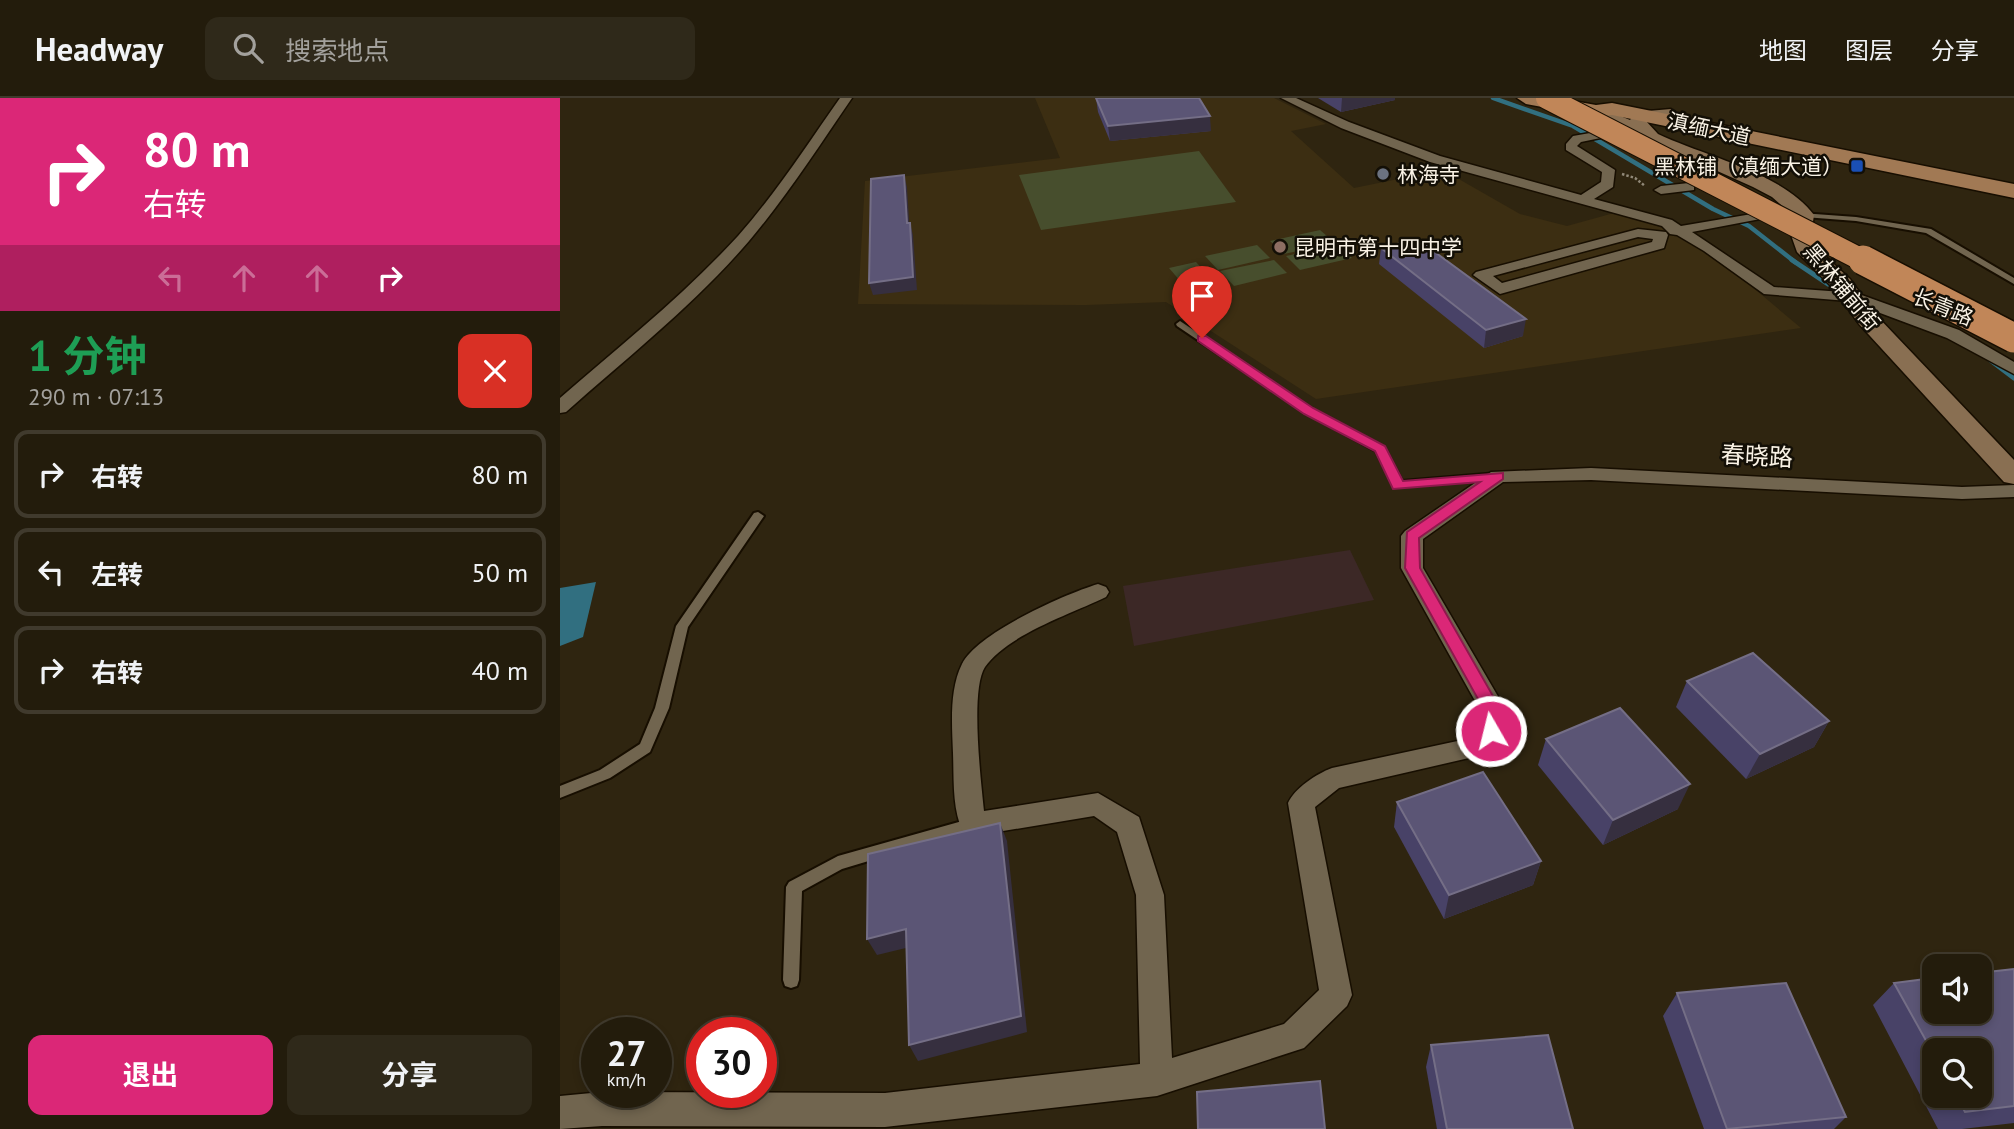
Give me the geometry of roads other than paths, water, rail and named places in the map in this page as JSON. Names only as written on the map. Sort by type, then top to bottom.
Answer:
[{"type":"highway","points":[[1547,98],[2014,338]]},
{"type":"highway","points":[[1569,98],[2014,320]]},
{"type":"main road","name":"滇缅大道","points":[[1526,98],[1665,112],[2014,183]]},
{"type":"main road","name":"滇缅大道","points":[[1603,104],[1637,121],[1691,125],[2014,191]]},
{"type":"street","points":[[560,408],[686,296],[743,239],[780,193],[846,98]]},
{"type":"street","name":"长青路","points":[[1287,98],[1345,125],[1436,159],[1581,201],[1645,216],[1680,230],[1770,291],[1850,296],[1953,334],[2014,369]]},
{"type":"street","points":[[1603,104],[1657,139]]},
{"type":"street","points":[[1581,201],[1608,184],[1609,170],[1570,147],[1577,139],[1601,135],[1665,112]]},
{"type":"street","points":[[1637,121],[1657,139]]},
{"type":"street","points":[[1657,139],[1661,131],[1691,125]]},
{"type":"street","name":"黑林铺前街","points":[[1657,139],[1785,197],[1801,211],[1804,248],[1842,284],[1876,328],[2014,476]]},
{"type":"street","points":[[1661,190],[1689,187]]},
{"type":"street","points":[[1661,235],[1659,245],[1500,289],[1481,275],[1638,233],[1661,235],[1755,216],[1801,211]]},
{"type":"street","name":"春晓路","points":[[1498,476],[1591,474],[1962,494],[2014,491]]},
{"type":"street","points":[[560,1113],[602,1110],[885,1111],[1157,1079],[1293,1037],[1336,995],[1301,803],[1332,779],[1486,745],[1497,717],[1412,568],[1412,536],[1498,476]]},
{"type":"street","points":[[1098,592],[998,641],[972,666],[965,710],[970,810],[973,824],[1098,804],[1129,825],[1150,895],[1157,1079]]},
{"type":"lane","points":[[1801,211],[1928,231],[2014,282]]},
{"type":"lane","points":[[1180,324],[1309,411],[1380,449],[1398,485],[1498,476]]},
{"type":"lane","points":[[560,792],[605,774],[645,748],[662,708],[682,626],[758,516]]},
{"type":"lane","points":[[791,980],[794,887],[838,863],[973,824]]},
{"type":"water","points":[[596,582],[583,637],[560,646],[560,588]]},
{"type":"waterway","points":[[1493,98],[1573,126],[1713,209],[1749,226],[1795,262]]},
{"type":"waterway","points":[[1795,262],[1828,284]]},
{"type":"waterway","points":[[1989,359],[2014,378]]},
{"type":"place","name":"黑林铺（滇缅大道）","points":[[1857,166]]},
{"type":"place","name":"林海寺","points":[[1383,174]]},
{"type":"place","name":"昆明市第十四中学","points":[[1280,247]]}]
